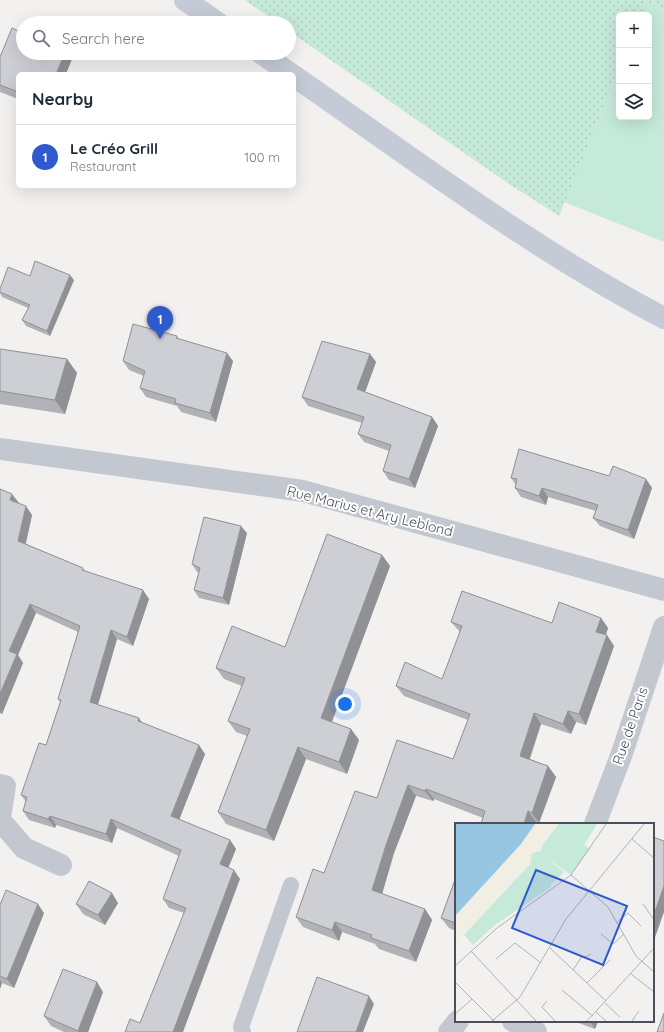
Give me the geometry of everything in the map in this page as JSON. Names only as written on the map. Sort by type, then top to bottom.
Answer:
[{"type":"main road","points":[[185,0],[208,16]]},
{"type":"main road","points":[[271,60],[288,72]]},
{"type":"main road","points":[[296,77],[489,212],[618,293],[664,318]]},
{"type":"street","name":"Rue Marius et Ary Leblond","points":[[0,449],[303,491],[664,590]]},
{"type":"street","name":"Rue de Paris","points":[[595,823],[621,756],[664,626]]},
{"type":"street","points":[[0,785],[5,786],[0,819],[24,848],[61,865]]},
{"type":"street","points":[[448,1032],[457,1022]]},
{"type":"street","points":[[515,1022],[536,1032]]},
{"type":"lane","points":[[243,1032],[242,1027],[291,885]]},
{"type":"green space","points":[[245,0],[664,0],[664,10],[646,2],[642,12],[616,12],[616,75],[559,216],[506,182],[296,36],[296,16],[268,16]]},
{"type":"green space","points":[[646,2],[664,10],[664,242],[564,202],[616,75],[616,120],[652,120],[652,12],[642,12]]},
{"type":"building","points":[[12,28],[16,30],[16,60],[62,60],[57,72],[16,72],[16,91],[0,85],[0,57]]},
{"type":"building","points":[[35,261],[70,275],[47,331],[22,320],[30,305],[0,292],[8,267],[30,276]]},
{"type":"building","points":[[133,324],[177,336],[176,338],[227,353],[210,413],[175,403],[176,399],[140,388],[145,371],[123,361]]},
{"type":"building","points":[[322,341],[370,354],[357,389],[432,417],[409,479],[383,471],[391,445],[358,434],[364,417],[302,397]]},
{"type":"building","points":[[0,349],[67,359],[55,400],[0,391]]},
{"type":"building","points":[[519,449],[609,476],[613,466],[646,479],[628,530],[593,518],[598,505],[542,488],[539,496],[515,488],[517,479],[511,478]]},
{"type":"building","points":[[0,489],[12,494],[10,500],[26,506],[18,541],[83,568],[82,570],[143,590],[127,637],[111,630],[90,702],[139,718],[138,721],[199,745],[171,816],[230,840],[220,864],[234,870],[173,1032],[125,1032],[130,1019],[140,1023],[186,908],[163,899],[181,850],[111,819],[106,834],[50,816],[48,819],[23,811],[27,797],[21,795],[39,743],[46,745],[61,700],[58,699],[80,626],[30,604],[9,651],[17,654],[0,694]]},
{"type":"building","points":[[204,517],[241,526],[223,598],[194,590],[200,568],[192,564]]},
{"type":"building","points":[[327,534],[382,555],[321,718],[351,729],[339,762],[298,747],[266,830],[218,812],[250,729],[228,721],[245,678],[216,668],[232,626],[285,647]]},
{"type":"building","points":[[462,591],[552,623],[559,602],[601,618],[596,632],[607,635],[579,714],[568,711],[563,724],[534,713],[520,756],[548,766],[532,813],[528,811],[524,823],[481,823],[485,811],[426,789],[425,791],[408,785],[387,842],[372,890],[425,909],[409,951],[371,938],[372,935],[335,922],[332,930],[296,917],[313,869],[324,873],[355,791],[377,798],[397,740],[453,759],[470,714],[396,686],[405,662],[442,679],[462,626],[451,622]]},
{"type":"building","points":[[654,837],[664,841],[664,886],[654,914]]},
{"type":"building","points":[[455,880],[455,923],[441,918]]},
{"type":"building","points":[[89,881],[112,893],[98,915],[76,904]]},
{"type":"building","points":[[6,890],[38,904],[7,979],[0,976],[0,905]]},
{"type":"building","points":[[63,969],[97,982],[78,1031],[44,1016]]},
{"type":"building","points":[[317,977],[369,996],[356,1032],[297,1032]]},
{"type":"building","points":[[664,1013],[664,1032],[657,1032]]},
{"type":"place","name":"Le Créo Grill","points":[[160,339]]}]
